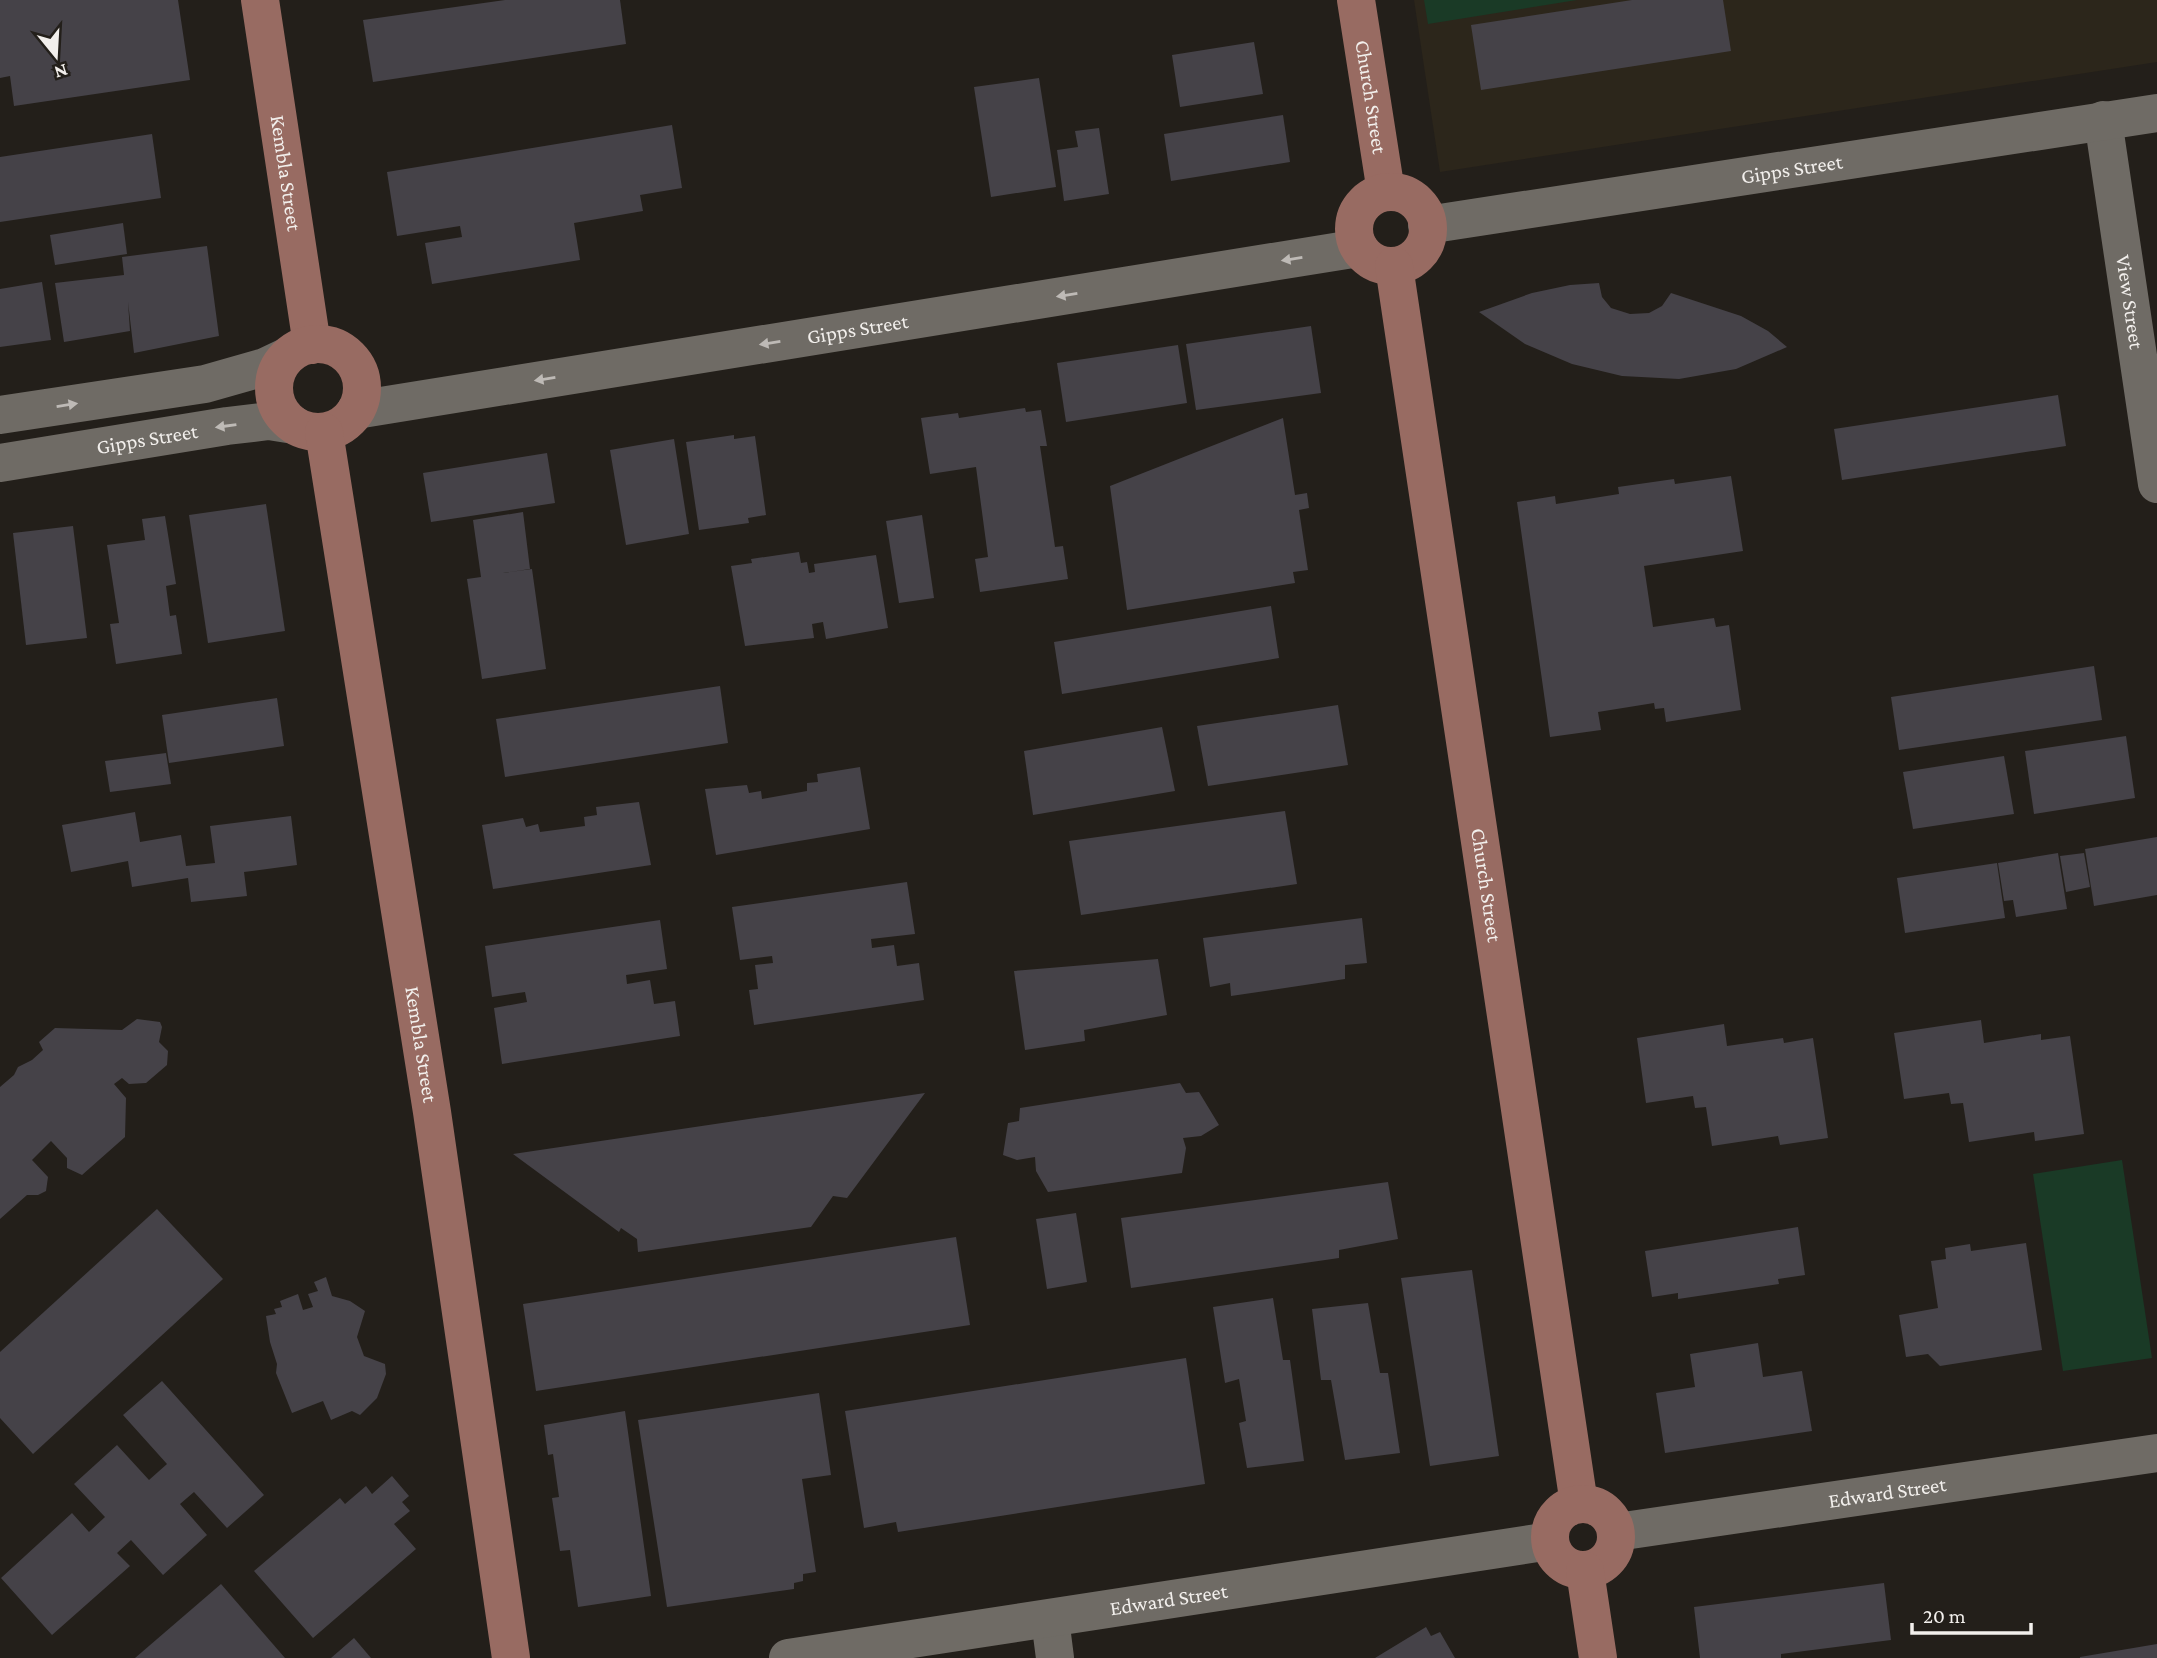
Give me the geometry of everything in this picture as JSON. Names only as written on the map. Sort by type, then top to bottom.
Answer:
[{"type":"street","name":"Kembla Street","points":[[260,0],[299,351]]},
{"type":"street","name":"Church Street","points":[[1356,0],[1386,192]]},
{"type":"street","name":"Gipps Street","points":[[1427,225],[2157,113]]},
{"type":"street","name":"View Street","points":[[2103,121],[2157,484]]},
{"type":"street","points":[[1386,192],[1404,194],[1415,200],[1423,209],[1428,234],[1424,246],[1416,256],[1406,263],[1394,266],[1371,261],[1359,248],[1353,231],[1354,218],[1360,208],[1368,199],[1386,192]]},
{"type":"street","name":"Gipps Street","points":[[356,410],[1359,248]]},
{"type":"street","name":"Church Street","points":[[1394,266],[1579,1504]]},
{"type":"street","points":[[0,415],[205,384],[265,367],[299,351],[327,345],[341,350],[353,361],[360,374],[362,390],[356,410],[351,418],[339,427],[309,429],[286,419],[278,409],[273,382],[278,368],[299,351]]},
{"type":"street","name":"Gipps Street","points":[[0,463],[270,421],[309,429]]},
{"type":"street","name":"Kembla Street","points":[[309,429],[434,1126],[511,1658]]},
{"type":"street","name":"Edward Street","points":[[1617,1532],[2157,1453]]},
{"type":"street","points":[[1579,1504],[1599,1508],[1614,1522],[1617,1532],[1616,1544],[1605,1563],[1585,1571],[1565,1566],[1557,1559],[1550,1541],[1554,1521],[1561,1513],[1579,1504]]},
{"type":"street","name":"Edward Street","points":[[788,1658],[1550,1541]]},
{"type":"street","points":[[1585,1571],[1598,1658]]},
{"type":"street","points":[[1049,1619],[1055,1658]]},
{"type":"shaded area","points":[[1414,0],[2157,0],[2157,62],[1440,172]]},
{"type":"green space","points":[[1424,0],[1577,0],[1428,24]]},
{"type":"green space","points":[[2122,1160],[2152,1358],[2063,1371],[2033,1174]]},
{"type":"building","points":[[0,0],[178,0],[190,80],[14,106],[10,76],[0,78]]},
{"type":"building","points":[[505,0],[620,0],[626,44],[373,82],[363,20]]},
{"type":"building","points":[[1632,0],[1723,0],[1731,51],[1481,90],[1471,25]]},
{"type":"building","points":[[1254,42],[1263,94],[1180,107],[1172,55]]},
{"type":"building","points":[[1039,78],[1056,187],[991,197],[974,87]]},
{"type":"building","points":[[1283,115],[1290,162],[1171,181],[1164,134]]},
{"type":"building","points":[[672,125],[682,188],[640,195],[643,211],[574,223],[580,260],[432,284],[425,243],[462,237],[460,226],[397,236],[387,172]]},
{"type":"building","points":[[1099,128],[1109,194],[1064,201],[1057,150],[1078,147],[1075,131]]},
{"type":"building","points":[[152,134],[161,198],[0,222],[0,157]]},
{"type":"building","points":[[123,223],[127,254],[55,265],[50,235]]},
{"type":"building","points":[[207,246],[219,336],[134,353],[128,302],[130,331],[64,342],[55,283],[124,275],[122,257]]},
{"type":"building","points":[[42,282],[51,340],[0,347],[0,289]]},
{"type":"building","points":[[1599,283],[1602,297],[1611,308],[1630,314],[1649,313],[1662,306],[1671,293],[1741,316],[1768,331],[1787,347],[1736,369],[1679,379],[1622,376],[1572,364],[1525,344],[1479,312],[1532,293],[1570,285]]},
{"type":"building","points":[[1311,326],[1321,393],[1196,410],[1186,344]]},
{"type":"building","points":[[1178,345],[1187,403],[1066,422],[1057,363]]},
{"type":"building","points":[[2058,395],[2066,446],[1842,480],[1834,429]]},
{"type":"building","points":[[1025,408],[1026,412],[1041,410],[1047,446],[1040,446],[1055,547],[1063,546],[1068,579],[980,592],[975,559],[988,557],[976,467],[930,474],[921,418],[958,413],[959,418]]},
{"type":"building","points":[[1283,418],[1295,495],[1307,493],[1309,508],[1299,510],[1308,570],[1293,572],[1295,583],[1127,610],[1110,486]]},
{"type":"building","points":[[734,435],[734,439],[755,436],[766,515],[748,518],[749,523],[699,530],[686,442]]},
{"type":"building","points":[[674,439],[689,534],[626,545],[610,450]]},
{"type":"building","points":[[547,453],[555,503],[431,522],[423,473]]},
{"type":"building","points":[[1731,476],[1743,551],[1644,566],[1653,627],[1714,618],[1716,627],[1729,625],[1741,710],[1666,722],[1664,708],[1655,709],[1654,703],[1598,712],[1601,730],[1550,737],[1517,502],[1555,496],[1556,504],[1619,494],[1618,487],[1674,479],[1675,484]]},
{"type":"building","points":[[266,504],[285,631],[208,643],[189,515]]},
{"type":"building","points":[[523,512],[530,569],[503,573],[532,569],[546,669],[482,679],[467,579],[481,577],[473,520]]},
{"type":"building","points":[[922,515],[934,598],[899,603],[886,521]]},
{"type":"building","points":[[165,516],[176,584],[166,586],[170,616],[176,615],[182,654],[116,664],[110,624],[119,623],[107,545],[145,540],[142,519]]},
{"type":"building","points":[[73,526],[87,638],[26,645],[13,533]]},
{"type":"building","points":[[799,552],[801,563],[807,562],[809,573],[815,572],[814,564],[876,555],[888,628],[826,639],[823,622],[812,624],[814,638],[745,646],[731,566],[752,563],[751,559]]},
{"type":"building","points":[[1271,606],[1279,658],[1062,694],[1054,642]]},
{"type":"building","points":[[2094,666],[2102,720],[1899,750],[1891,697]]},
{"type":"building","points":[[720,686],[728,743],[505,777],[496,719]]},
{"type":"building","points":[[277,698],[284,746],[169,763],[162,715]]},
{"type":"building","points":[[1338,705],[1348,765],[1208,786],[1197,726]]},
{"type":"building","points":[[1162,727],[1175,791],[1033,815],[1024,751]]},
{"type":"building","points":[[2126,736],[2135,798],[2034,814],[2025,751]]},
{"type":"building","points":[[166,753],[171,784],[110,792],[105,761]]},
{"type":"building","points":[[2004,756],[2014,814],[1913,829],[1903,772]]},
{"type":"building","points":[[860,767],[870,829],[716,855],[705,789],[747,785],[749,793],[761,791],[762,799],[807,791],[807,783],[818,782],[817,774]]},
{"type":"building","points":[[639,802],[651,865],[493,889],[482,825],[523,818],[526,827],[538,824],[540,832],[585,826],[584,817],[597,815],[596,807]]},
{"type":"building","points":[[1285,811],[1297,884],[1081,915],[1069,841]]},
{"type":"building","points":[[135,812],[140,842],[181,835],[186,866],[215,863],[210,826],[291,816],[297,865],[244,872],[247,896],[191,902],[188,878],[132,887],[128,861],[71,872],[62,825]]},
{"type":"building","points":[[2157,837],[2157,895],[2094,906],[2085,849]]},
{"type":"building","points":[[2058,853],[2067,909],[2016,917],[2013,900],[2004,901],[1998,863]]},
{"type":"building","points":[[2084,853],[2090,887],[2066,892],[2060,856]]},
{"type":"building","points":[[1997,863],[2005,918],[1905,933],[1897,878]]},
{"type":"building","points":[[907,882],[915,934],[871,939],[872,948],[894,945],[897,966],[919,963],[924,1000],[754,1025],[749,990],[758,989],[755,965],[773,963],[772,956],[740,960],[732,907]]},
{"type":"building","points":[[1362,918],[1367,963],[1345,965],[1345,979],[1231,996],[1230,983],[1210,987],[1203,938]]},
{"type":"building","points":[[660,920],[667,969],[626,975],[627,984],[650,980],[654,1004],[675,1001],[680,1036],[502,1064],[494,1008],[527,1002],[525,992],[492,997],[485,946]]},
{"type":"building","points":[[1158,959],[1167,1015],[1084,1030],[1085,1041],[1025,1050],[1014,971]]},
{"type":"building","points":[[137,1019],[160,1022],[162,1027],[159,1042],[168,1051],[167,1065],[146,1083],[129,1084],[122,1078],[114,1084],[126,1098],[125,1137],[82,1175],[67,1168],[67,1158],[51,1141],[32,1160],[48,1177],[46,1191],[38,1195],[27,1195],[0,1219],[0,1087],[14,1075],[18,1067],[43,1050],[39,1042],[55,1028],[122,1030]]},
{"type":"building","points":[[1981,1020],[1984,1043],[2041,1034],[2041,1040],[2070,1036],[2084,1134],[2035,1141],[2034,1132],[1969,1142],[1963,1103],[1951,1104],[1949,1093],[1904,1099],[1894,1033]]},
{"type":"building","points":[[1724,1024],[1727,1046],[1783,1038],[1784,1043],[1813,1038],[1828,1138],[1780,1145],[1778,1136],[1712,1146],[1706,1107],[1695,1108],[1693,1096],[1646,1103],[1637,1038]]},
{"type":"building","points":[[1180,1083],[1186,1093],[1199,1092],[1219,1125],[1201,1136],[1183,1138],[1186,1148],[1182,1173],[1048,1192],[1036,1171],[1035,1157],[1017,1160],[1003,1155],[1008,1123],[1019,1121],[1020,1108]]},
{"type":"building","points":[[925,1093],[847,1198],[833,1196],[811,1227],[638,1252],[637,1239],[621,1228],[619,1232],[513,1154]]},
{"type":"building","points":[[1388,1182],[1398,1239],[1339,1250],[1339,1258],[1131,1288],[1121,1218]]},
{"type":"building","points":[[157,1209],[223,1279],[33,1454],[0,1418],[0,1352]]},
{"type":"building","points":[[1076,1213],[1087,1282],[1047,1289],[1036,1219]]},
{"type":"building","points":[[1798,1227],[1805,1275],[1778,1279],[1779,1284],[1678,1299],[1678,1293],[1652,1297],[1645,1251]]},
{"type":"building","points":[[956,1237],[970,1325],[536,1391],[523,1304]]},
{"type":"building","points":[[2026,1243],[2042,1350],[1940,1366],[1928,1354],[1906,1357],[1899,1315],[1938,1308],[1931,1261],[1946,1259],[1945,1248],[1970,1244],[1971,1251]]},
{"type":"building","points":[[1472,1270],[1499,1456],[1430,1466],[1401,1278]]},
{"type":"building","points":[[326,1277],[332,1296],[350,1301],[365,1311],[357,1337],[364,1356],[385,1364],[386,1374],[377,1398],[360,1415],[352,1411],[331,1420],[323,1401],[292,1413],[276,1373],[277,1364],[266,1316],[276,1314],[274,1309],[282,1307],[280,1301],[298,1294],[303,1310],[313,1307],[308,1294],[318,1291],[314,1282]]},
{"type":"building","points":[[1273,1298],[1283,1360],[1290,1360],[1304,1461],[1247,1468],[1239,1423],[1246,1421],[1239,1379],[1225,1383],[1213,1307]]},
{"type":"building","points":[[1368,1303],[1380,1373],[1388,1373],[1400,1453],[1345,1460],[1331,1380],[1321,1380],[1312,1309]]},
{"type":"building","points":[[1758,1343],[1763,1377],[1802,1371],[1812,1431],[1665,1453],[1656,1393],[1695,1387],[1690,1354]]},
{"type":"building","points":[[1186,1358],[1205,1484],[898,1532],[896,1522],[864,1528],[845,1411]]},
{"type":"building","points":[[162,1381],[264,1495],[227,1528],[194,1492],[180,1504],[207,1535],[163,1575],[131,1540],[117,1553],[130,1566],[52,1635],[1,1578],[72,1513],[89,1532],[105,1517],[74,1484],[117,1445],[149,1480],[167,1464],[123,1415]]},
{"type":"building","points":[[819,1393],[831,1475],[802,1479],[816,1572],[803,1574],[803,1581],[794,1583],[794,1589],[667,1607],[638,1420]]},
{"type":"building","points":[[625,1411],[651,1596],[578,1607],[570,1550],[560,1551],[552,1498],[559,1497],[553,1454],[548,1455],[544,1425]]},
{"type":"building","points":[[392,1476],[409,1496],[402,1502],[410,1511],[394,1524],[416,1549],[313,1638],[254,1571],[340,1498],[345,1504],[366,1486],[372,1494]]},
{"type":"building","points":[[1884,1583],[1891,1640],[1781,1654],[1781,1658],[1700,1658],[1694,1607]]},
{"type":"building","points":[[221,1584],[285,1658],[135,1658]]},
{"type":"building","points":[[1426,1627],[1431,1636],[1440,1632],[1455,1658],[1375,1658]]},
{"type":"building","points":[[354,1638],[371,1658],[331,1658]]},
{"type":"building","points":[[2157,1644],[2157,1658],[2080,1658],[2080,1657]]}]
